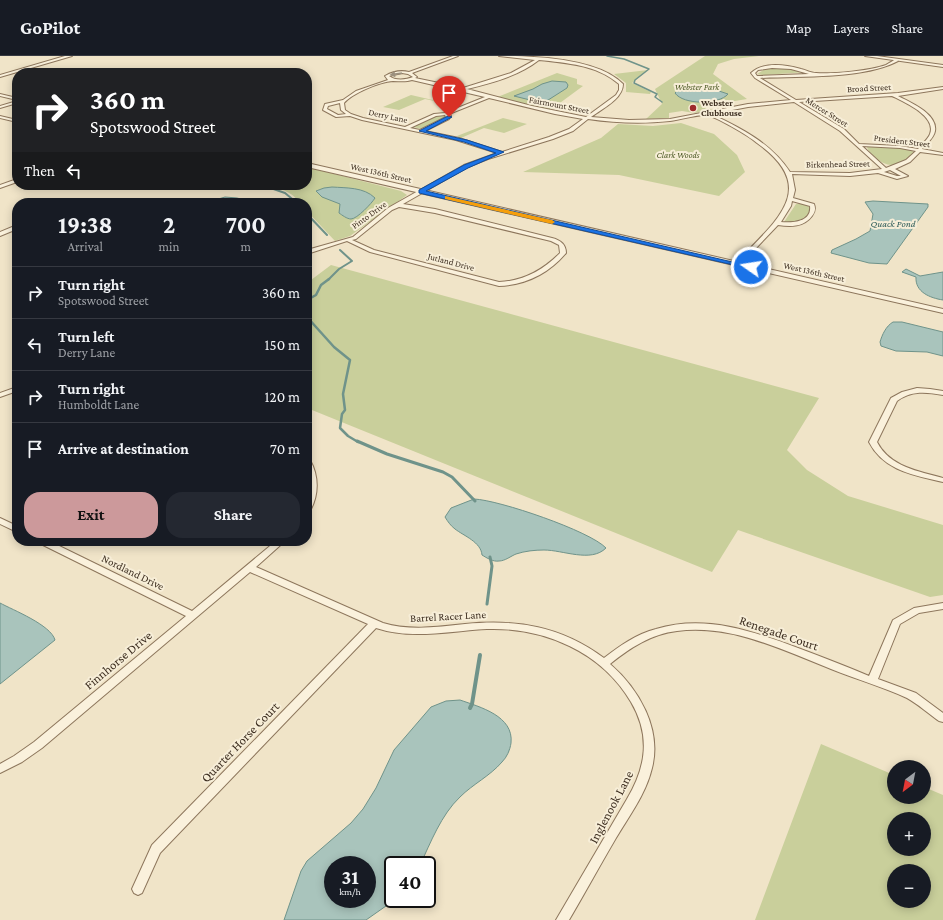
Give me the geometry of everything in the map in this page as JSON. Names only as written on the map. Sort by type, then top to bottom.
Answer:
[{"type":"street","points":[[30,68],[70,56]]},
{"type":"street","points":[[392,80],[387,76],[395,73],[410,73],[456,56]]},
{"type":"street","points":[[501,56],[537,60]]},
{"type":"street","points":[[867,56],[900,58]]},
{"type":"street","points":[[880,56],[943,65]]},
{"type":"street","points":[[812,74],[794,68],[770,67],[755,71],[753,74],[756,76],[812,74],[866,71],[887,66],[900,58]]},
{"type":"street","points":[[463,89],[483,84],[531,64],[537,60]]},
{"type":"street","name":"Pinto Drive","points":[[312,250],[365,234],[396,210],[397,206],[466,166],[501,152],[566,133],[576,128],[620,93],[622,87],[619,81],[611,75],[590,67],[537,60]]},
{"type":"street","points":[[0,76],[12,73]]},
{"type":"street","points":[[410,73],[415,75],[412,79]]},
{"type":"street","name":"Mercer Street","points":[[756,76],[842,130],[860,145],[884,169]]},
{"type":"street","name":"Fairmount Street","points":[[392,80],[412,79],[463,89],[526,107],[587,119],[627,122],[670,120],[706,113]]},
{"type":"street","points":[[352,116],[337,116],[325,110],[326,105],[343,101],[352,95],[392,80]]},
{"type":"street","name":"Broad Street","points":[[895,96],[943,88]]},
{"type":"street","name":"Broad Street","points":[[706,113],[739,107],[795,101],[805,102],[943,92]]},
{"type":"street","points":[[0,95],[12,98]]},
{"type":"street","name":"Birkenhead Street","points":[[788,172],[842,174],[878,171],[907,162],[919,150],[933,132],[932,122],[920,111],[895,96]]},
{"type":"street","points":[[406,128],[435,115],[446,114],[488,97]]},
{"type":"street","name":"Derry Lane","points":[[343,101],[343,110],[352,116],[465,141],[501,152]]},
{"type":"street","points":[[0,107],[12,103]]},
{"type":"street","points":[[706,113],[755,138],[775,155],[788,172],[792,188],[788,208],[777,223],[738,264]]},
{"type":"street","points":[[421,131],[448,118],[449,116],[446,114]]},
{"type":"street","points":[[0,117],[12,120]]},
{"type":"street","name":"President Street","points":[[860,145],[886,146],[943,154]]},
{"type":"street","name":"West 136th Street","points":[[312,166],[943,311]]},
{"type":"street","points":[[878,171],[897,178],[906,176],[889,168]]},
{"type":"street","points":[[0,187],[12,182]]},
{"type":"street","points":[[777,223],[799,224],[808,220],[812,211],[812,205],[791,199]]},
{"type":"street","name":"Jutland Drive","points":[[351,238],[372,251],[494,283],[507,284],[524,281],[547,266],[563,253],[563,246],[558,241],[435,211],[397,206]]},
{"type":"street","points":[[1,232],[12,229]]},
{"type":"street","points":[[943,393],[920,390],[898,396],[894,400],[873,442],[882,456],[895,464],[943,480]]},
{"type":"street","points":[[0,395],[12,391]]},
{"type":"street","points":[[312,480],[312,494]]},
{"type":"street","points":[[0,520],[12,526]]},
{"type":"street","name":"Nordland Drive","points":[[52,546],[192,615]]},
{"type":"street","name":"Finnhorse Drive","points":[[0,769],[38,745],[275,546]]},
{"type":"street","name":"Barrel Racer Lane","points":[[250,568],[375,623],[392,628],[406,630],[488,625],[521,627],[562,638],[591,653],[604,663]]},
{"type":"street","points":[[872,681],[896,622],[917,610],[943,606]]},
{"type":"street","name":"Quarter Horse Court","points":[[138,889],[156,849],[375,623]]},
{"type":"street","name":"Renegade Court","points":[[604,663],[615,653],[640,637],[658,631],[696,625],[734,630],[756,636],[912,696],[943,718]]},
{"type":"street","name":"Inglenook Lane","points":[[562,920],[638,790],[647,767],[649,750],[647,730],[640,708],[618,677],[604,663]]},
{"type":"green space","name":"Webster Park","points":[[705,56],[759,56],[734,59],[718,64],[713,74],[747,99],[705,106],[712,110],[694,113],[682,111],[669,113],[669,118],[646,119],[662,104],[655,89]]},
{"type":"green space","points":[[777,68],[806,72],[765,75],[757,74],[765,69]]},
{"type":"green space","points":[[648,70],[632,83],[651,92],[650,94],[626,92],[626,83],[614,74]]},
{"type":"green space","points":[[557,73],[577,79],[577,84],[583,86],[549,111],[495,98]]},
{"type":"green space","points":[[411,95],[459,106],[425,99],[399,110],[383,107]]},
{"type":"green space","points":[[437,115],[448,117],[422,129],[413,127]]},
{"type":"green space","points":[[503,118],[527,124],[504,133],[484,128],[461,138],[457,136]]},
{"type":"green space","name":"Clark Woods","points":[[681,123],[714,134],[737,155],[745,172],[719,196],[619,175],[523,172],[601,138],[618,124],[653,126]]},
{"type":"green space","points":[[867,147],[892,147],[914,152],[904,161],[895,165],[890,165],[880,161],[868,150]]},
{"type":"green space","points":[[312,168],[401,191],[407,195],[350,236],[335,241],[312,216],[312,198],[295,198],[283,190],[312,190]]},
{"type":"green space","points":[[796,204],[804,204],[811,208],[808,217],[797,222],[784,222]]},
{"type":"green space","points":[[331,265],[819,398],[787,450],[807,470],[848,496],[943,525],[943,595],[930,597],[738,530],[712,572],[312,410],[312,279]]},
{"type":"green space","points":[[821,744],[887,772],[887,804],[931,804],[931,790],[943,795],[943,920],[755,920]]},
{"type":"water","points":[[552,81],[566,82],[568,85],[567,88],[545,102],[542,103],[514,96],[542,84]]},
{"type":"water","points":[[694,87],[713,89],[728,94],[717,100],[701,102],[685,100],[675,93],[679,89]]},
{"type":"water","points":[[332,187],[360,190],[371,194],[375,198],[360,214],[349,219],[339,213],[340,204],[322,197],[316,191]]},
{"type":"water","name":"Quack Pond","points":[[873,201],[928,204],[928,207],[887,264],[869,263],[831,253],[832,250],[870,231],[873,214],[865,202]]},
{"type":"water","points":[[906,269],[920,276],[943,272],[943,300],[933,298],[924,293],[918,287],[916,277],[902,272]]},
{"type":"water","points":[[893,322],[902,322],[943,332],[943,356],[927,352],[896,351],[881,346],[880,342],[886,328]]},
{"type":"water","points":[[474,499],[523,510],[564,525],[597,541],[606,548],[593,555],[576,555],[534,550],[516,554],[501,561],[492,560],[482,555],[479,546],[454,528],[445,517],[451,508]]},
{"type":"water","points":[[0,603],[47,629],[55,640],[0,684]]},
{"type":"water","points":[[460,700],[494,714],[507,726],[510,734],[511,746],[505,758],[492,772],[465,792],[453,804],[437,829],[424,856],[384,856],[384,907],[366,920],[284,920],[301,871],[307,861],[351,823],[363,809],[376,788],[394,750],[431,707],[446,701]]},
{"type":"waterway","points":[[607,56],[624,59],[649,69],[635,80],[634,83],[657,94],[655,97],[662,102]]},
{"type":"waterway","points":[[276,190],[285,193],[291,198]]},
{"type":"waterway","points":[[312,219],[327,235]]},
{"type":"waterway","points":[[329,279],[339,269],[352,261],[340,250]]},
{"type":"waterway","points":[[312,297],[316,295],[321,285],[329,279]]},
{"type":"waterway","points":[[312,323],[334,347],[350,360],[343,394],[345,410],[342,414],[340,428],[348,436],[358,442]]},
{"type":"waterway","points":[[357,441],[387,454],[443,472],[452,477],[475,501]]},
{"type":"waterway","points":[[487,604],[492,566],[490,557]]},
{"type":"waterway","points":[[470,708],[472,704],[480,655]]},
{"type":"slow traffic","points":[[447,197],[552,222]]},
{"type":"place","name":"Webster Clubhouse","points":[[693,108]]},
{"type":"route","points":[[449,117],[421,131],[465,141],[501,152],[466,166],[421,192],[751,267]]}]
